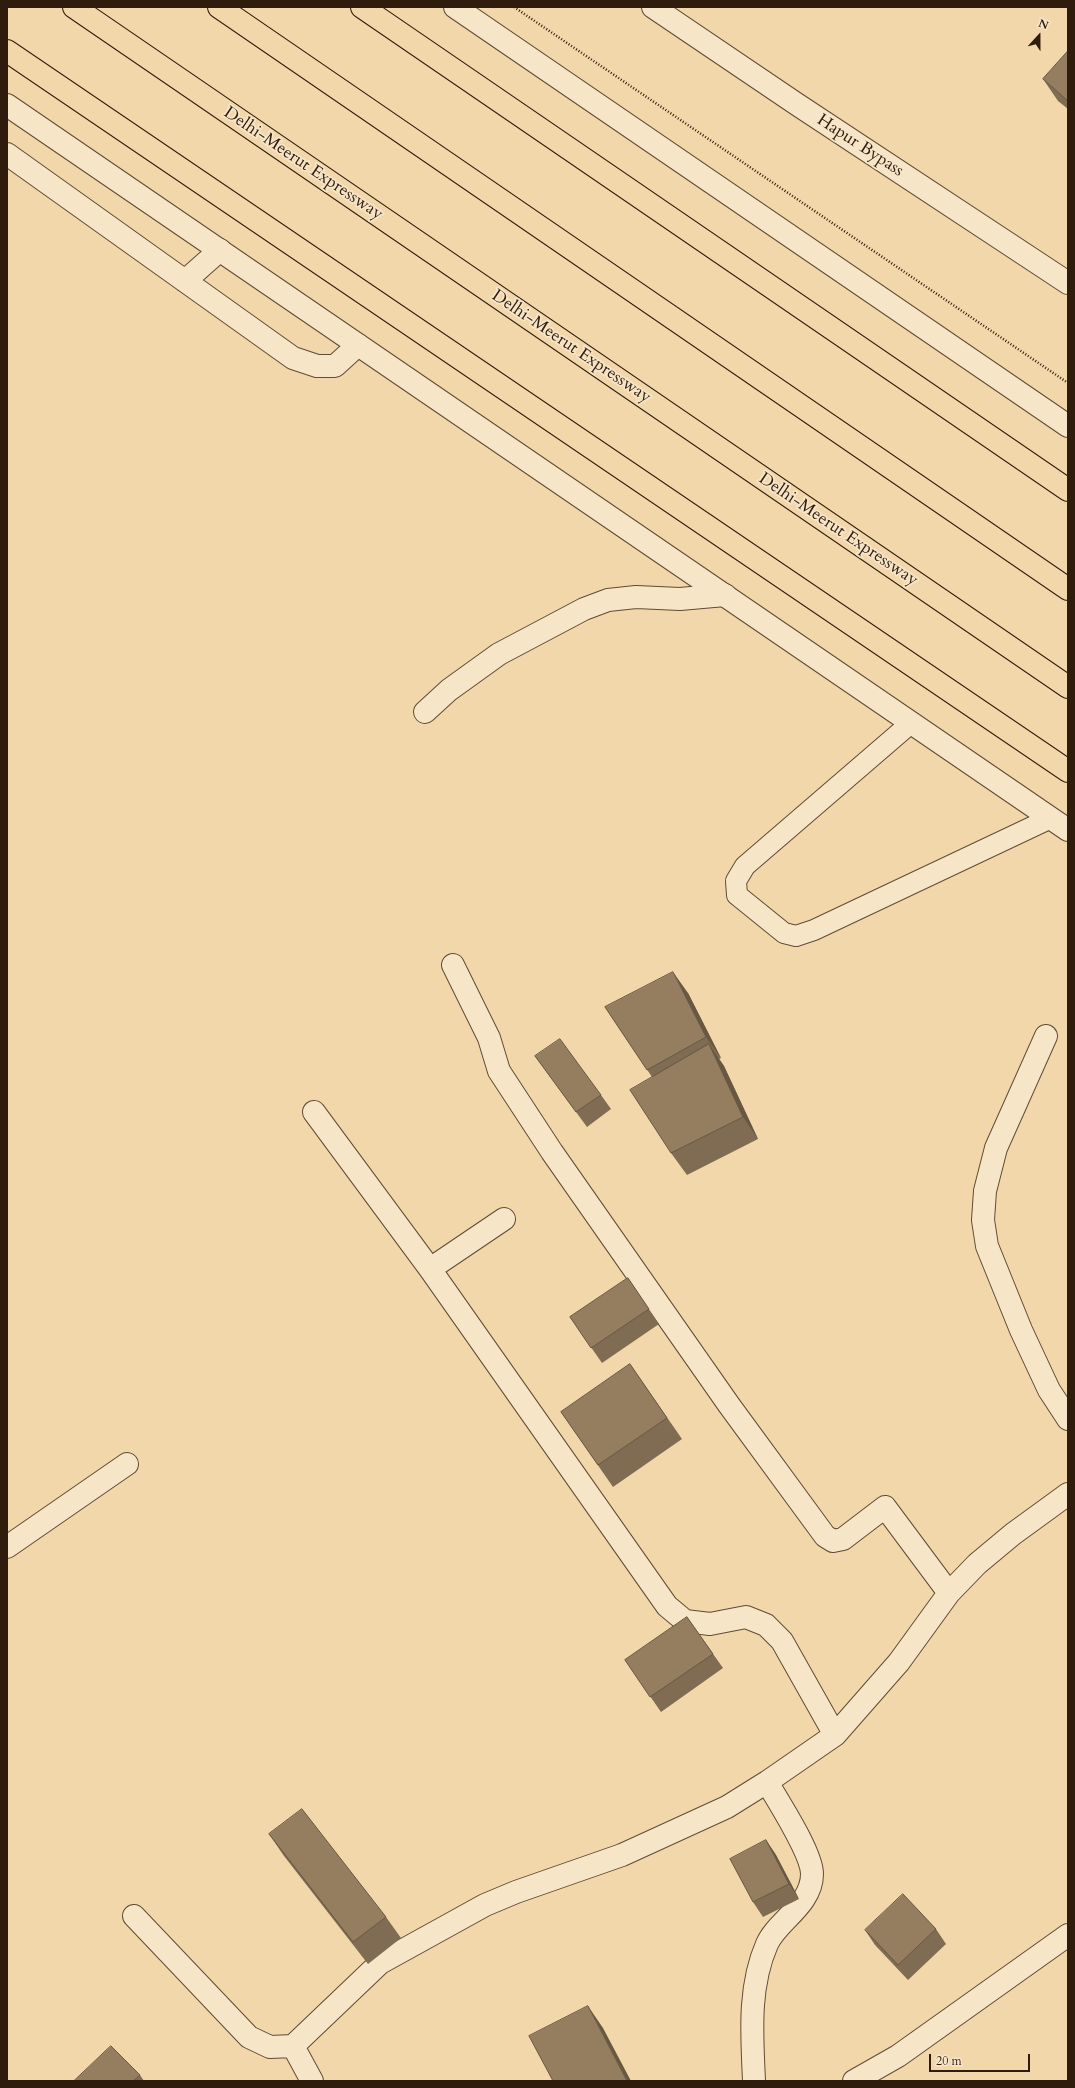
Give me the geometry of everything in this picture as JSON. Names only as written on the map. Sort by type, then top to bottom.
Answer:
[{"type":"highway","name":"Delhi-Meerut Expressway","points":[[74,7],[1068,687]]},
{"type":"highway","points":[[219,7],[1068,589]]},
{"type":"highway","points":[[362,7],[1068,490]]},
{"type":"highway","points":[[7,51],[1068,771]]},
{"type":"street","points":[[455,7],[1068,426]]},
{"type":"street","name":"Hapur Bypass","points":[[653,7],[798,105],[1068,283]]},
{"type":"street","points":[[7,104],[1060,824]]},
{"type":"street","points":[[7,154],[293,358],[317,366],[335,366],[358,345]]},
{"type":"street","points":[[185,281],[220,250]]},
{"type":"street","points":[[425,712],[449,690],[499,654],[584,609],[602,602],[636,597],[680,599],[725,595]]},
{"type":"street","points":[[453,965],[489,1038],[499,1071],[552,1152],[729,1405],[825,1536],[833,1541],[843,1539],[885,1507],[950,1593]]},
{"type":"street","points":[[1046,1036],[996,1148],[985,1191],[983,1220],[988,1246],[1021,1330],[1049,1390],[1068,1418]]},
{"type":"street","points":[[314,1112],[430,1269],[667,1606],[685,1621],[710,1624],[746,1617],[766,1625],[782,1641],[835,1736]]},
{"type":"street","points":[[430,1269],[504,1219]]},
{"type":"street","points":[[7,1547],[127,1464]]},
{"type":"street","points":[[134,1916],[249,2037],[270,2047],[292,2046],[380,1963],[395,1954],[485,1905],[516,1892],[622,1855],[727,1807],[835,1736],[899,1662],[950,1593],[977,1564],[1013,1534],[1068,1494]]},
{"type":"street","points":[[754,2081],[752,2025],[756,1971],[768,1942],[805,1899],[812,1875],[810,1860],[767,1782]]},
{"type":"street","points":[[854,2081],[898,2056],[931,2034],[1068,1935]]},
{"type":"street","points":[[292,2046],[312,2081]]},
{"type":"lane","points":[[911,723],[745,866],[736,881],[737,895],[784,933],[796,936],[814,930],[1060,824]]},
{"type":"path","points":[[514,7],[1068,383]]},
{"type":"building","points":[[1068,51],[1068,101],[1043,79]]},
{"type":"building","points":[[673,972],[706,1037],[647,1070],[605,1007]]},
{"type":"building","points":[[560,1039],[601,1095],[576,1112],[535,1056]]},
{"type":"building","points":[[709,1044],[743,1117],[671,1153],[630,1090]]},
{"type":"building","points":[[628,1278],[649,1309],[591,1348],[570,1317]]},
{"type":"building","points":[[630,1364],[667,1418],[598,1465],[561,1412]]},
{"type":"building","points":[[687,1617],[713,1654],[650,1697],[625,1660]]},
{"type":"building","points":[[302,1809],[386,1917],[353,1942],[269,1834]]},
{"type":"building","points":[[766,1840],[789,1884],[753,1902],[730,1859]]},
{"type":"building","points":[[903,1894],[936,1929],[898,1965],[865,1930]]},
{"type":"building","points":[[588,2006],[627,2081],[553,2081],[529,2036]]},
{"type":"building","points":[[111,2046],[140,2075],[133,2081],[74,2081]]}]
